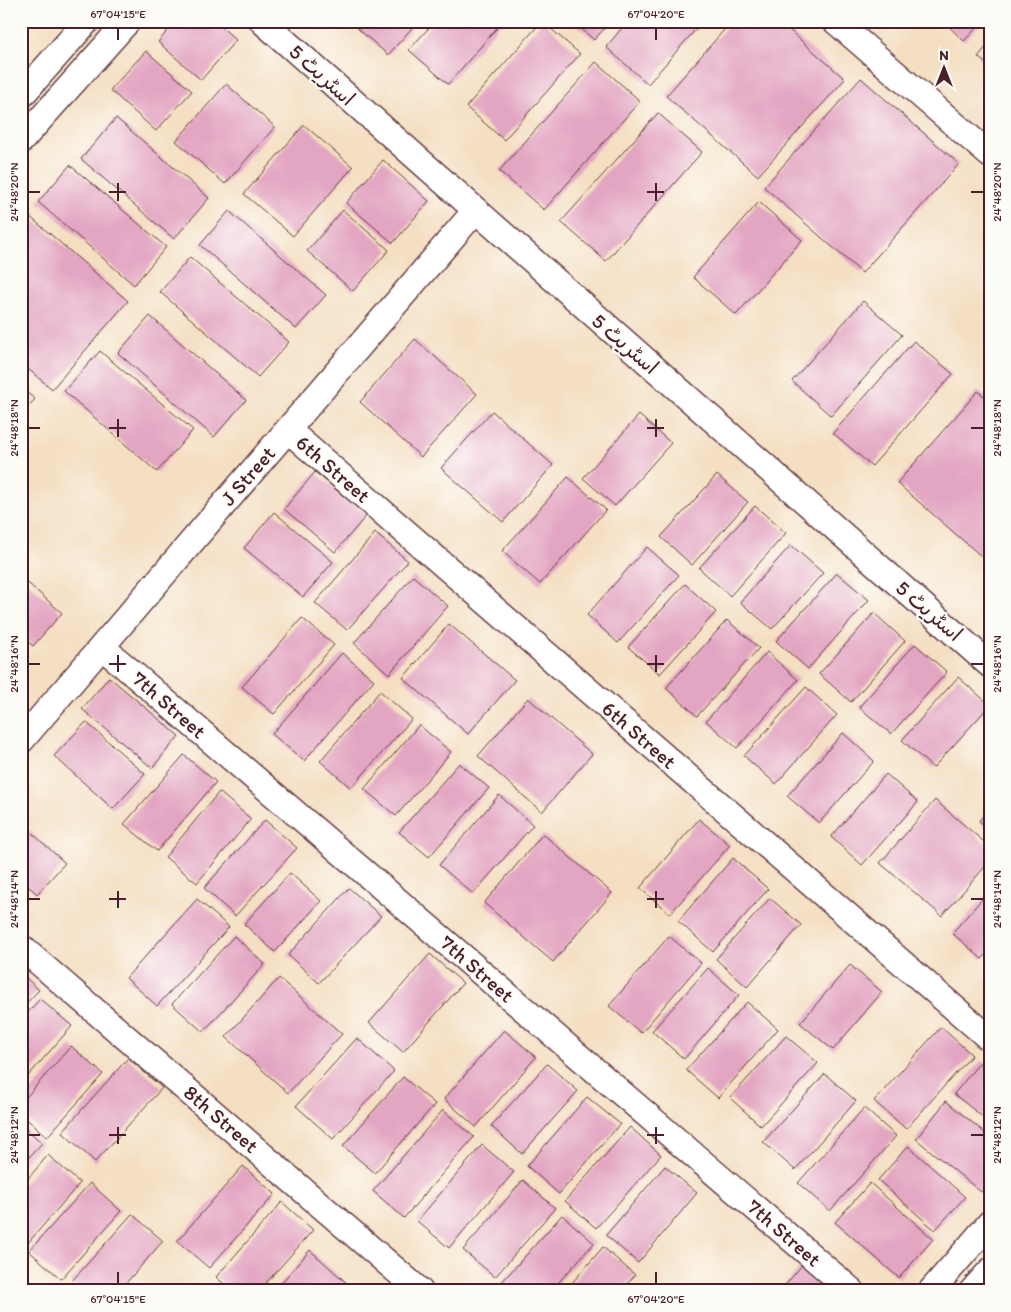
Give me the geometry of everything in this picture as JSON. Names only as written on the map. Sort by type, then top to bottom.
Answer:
[{"type":"street","points":[[21,96],[87,21]]},
{"type":"street","points":[[21,141],[128,21]]},
{"type":"street","name":"اسٹریٹ 5","points":[[262,21],[990,665]]},
{"type":"street","points":[[835,21],[990,155]]},
{"type":"street","name":"J Street","points":[[21,740],[476,211]]},
{"type":"street","name":"6th Street","points":[[288,430],[990,1039]]},
{"type":"street","name":"7th Street","points":[[102,647],[852,1291]]},
{"type":"street","name":"8th Street","points":[[21,947],[420,1291]]},
{"type":"street","points":[[931,1291],[990,1223]]},
{"type":"street","points":[[972,1291],[990,1271]]},
{"type":"building","points":[[176,21],[215,21],[236,40],[201,80],[158,42]]},
{"type":"building","points":[[349,21],[418,21],[388,55]]},
{"type":"building","points":[[435,21],[503,21],[448,84],[409,50]]},
{"type":"building","points":[[542,21],[580,54],[504,140],[466,107]]},
{"type":"building","points":[[573,21],[611,21],[594,40]]},
{"type":"building","points":[[628,21],[703,21],[648,84],[606,47]]},
{"type":"building","points":[[732,21],[779,21],[845,79],[758,176],[666,96]]},
{"type":"building","points":[[943,21],[983,21],[964,41]]},
{"type":"building","points":[[990,42],[990,67],[978,57]]},
{"type":"building","points":[[146,51],[192,91],[156,131],[110,90]]},
{"type":"building","points":[[596,62],[640,101],[544,210],[499,171]]},
{"type":"building","points":[[861,78],[959,164],[862,273],[764,187]]},
{"type":"building","points":[[226,84],[275,127],[225,184],[176,141]]},
{"type":"building","points":[[658,113],[702,152],[606,261],[561,222]]},
{"type":"building","points":[[116,118],[209,198],[174,239],[81,159]]},
{"type":"building","points":[[304,125],[353,167],[293,236],[244,194]]},
{"type":"building","points":[[383,160],[429,201],[393,243],[346,203]]},
{"type":"building","points":[[70,165],[166,247],[134,285],[38,202]]},
{"type":"building","points":[[759,202],[802,240],[736,315],[693,277]]},
{"type":"building","points":[[21,209],[128,301],[52,389],[21,363]]},
{"type":"building","points":[[343,210],[389,250],[353,291],[307,251]]},
{"type":"building","points":[[229,211],[326,295],[296,329],[200,245]]},
{"type":"building","points":[[190,257],[289,342],[258,377],[160,292]]},
{"type":"building","points":[[863,301],[902,335],[831,416],[792,381]]},
{"type":"building","points":[[150,316],[246,400],[214,437],[118,353]]},
{"type":"building","points":[[415,339],[477,394],[421,457],[360,402]]},
{"type":"building","points":[[914,341],[953,374],[872,466],[833,433]]},
{"type":"building","points":[[100,351],[193,430],[157,472],[64,391]]},
{"type":"building","points":[[21,388],[35,399],[21,414]]},
{"type":"building","points":[[978,391],[990,401],[990,546],[981,556],[897,483]]},
{"type":"building","points":[[492,411],[553,465],[503,522],[441,468]]},
{"type":"building","points":[[639,415],[671,443],[615,506],[583,478]]},
{"type":"building","points":[[315,472],[367,515],[335,552],[284,509]]},
{"type":"building","points":[[717,475],[748,502],[692,565],[661,537]]},
{"type":"building","points":[[568,477],[606,510],[540,584],[502,551]]},
{"type":"building","points":[[755,506],[786,533],[730,596],[699,568]]},
{"type":"building","points":[[274,512],[333,562],[303,597],[244,548]]},
{"type":"building","points":[[375,533],[408,561],[347,630],[315,603]]},
{"type":"building","points":[[791,545],[823,573],[772,629],[740,602]]},
{"type":"building","points":[[647,547],[679,575],[618,643],[587,615]]},
{"type":"building","points":[[837,573],[869,600],[808,669],[776,641]]},
{"type":"building","points":[[413,576],[448,606],[389,674],[354,643]]},
{"type":"building","points":[[21,577],[62,613],[33,646],[21,636]]},
{"type":"building","points":[[685,584],[716,612],[660,674],[628,647]]},
{"type":"building","points":[[874,613],[905,641],[851,702],[819,674]]},
{"type":"building","points":[[302,618],[334,645],[274,714],[242,687]]},
{"type":"building","points":[[727,620],[759,648],[697,716],[666,688]]},
{"type":"building","points":[[449,624],[515,680],[468,734],[403,678]]},
{"type":"building","points":[[915,644],[947,672],[891,734],[859,707]]},
{"type":"building","points":[[767,652],[798,680],[737,748],[706,721]]},
{"type":"building","points":[[342,653],[374,680],[304,761],[272,734]]},
{"type":"building","points":[[109,677],[179,736],[152,768],[82,709]]},
{"type":"building","points":[[958,677],[990,705],[933,768],[902,740]]},
{"type":"building","points":[[806,687],[837,715],[776,784],[744,756]]},
{"type":"building","points":[[380,691],[412,719],[351,788],[320,761]]},
{"type":"building","points":[[528,698],[592,754],[542,812],[478,756]]},
{"type":"building","points":[[86,722],[145,774],[113,809],[54,756]]},
{"type":"building","points":[[419,725],[451,752],[396,816],[364,789]]},
{"type":"building","points":[[843,733],[874,761],[819,823],[787,796]]},
{"type":"building","points":[[184,755],[216,782],[157,851],[124,824]]},
{"type":"building","points":[[459,763],[489,788],[429,857],[399,832]]},
{"type":"building","points":[[886,774],[918,802],[862,865],[831,837]]},
{"type":"building","points":[[219,792],[251,819],[197,883],[165,857]]},
{"type":"building","points":[[499,795],[533,825],[473,894],[439,865]]},
{"type":"building","points":[[935,800],[990,847],[990,861],[942,916],[880,863]]},
{"type":"building","points":[[990,809],[990,830],[979,821]]},
{"type":"building","points":[[699,819],[730,845],[670,914],[640,888]]},
{"type":"building","points":[[265,820],[297,848],[235,916],[204,888]]},
{"type":"building","points":[[21,823],[65,863],[37,894],[21,880]]},
{"type":"building","points":[[543,834],[612,893],[553,962],[484,903]]},
{"type":"building","points":[[733,858],[768,889],[713,952],[678,921]]},
{"type":"building","points":[[290,873],[321,901],[275,952],[244,924]]},
{"type":"building","points":[[349,888],[381,916],[319,983],[288,955]]},
{"type":"building","points":[[990,890],[990,951],[982,959],[952,933]]},
{"type":"building","points":[[770,898],[801,925],[747,987],[716,959]]},
{"type":"building","points":[[197,899],[229,927],[157,1006],[126,978]]},
{"type":"building","points":[[234,936],[265,964],[203,1032],[172,1004]]},
{"type":"building","points":[[669,936],[701,963],[641,1033],[609,1006]]},
{"type":"building","points":[[430,954],[463,983],[403,1052],[369,1023]]},
{"type":"building","points":[[850,965],[882,992],[833,1050],[800,1023]]},
{"type":"building","points":[[708,968],[739,995],[684,1059],[652,1031]]},
{"type":"building","points":[[21,973],[39,990],[21,1009]]},
{"type":"building","points":[[279,978],[342,1034],[288,1093],[226,1037]]},
{"type":"building","points":[[40,999],[72,1026],[21,1084],[21,1020]]},
{"type":"building","points":[[747,1002],[778,1029],[718,1098],[686,1070]]},
{"type":"building","points":[[941,1027],[972,1055],[906,1129],[874,1101]]},
{"type":"building","points":[[504,1030],[536,1057],[476,1127],[444,1099]]},
{"type":"building","points":[[786,1036],[818,1063],[761,1126],[730,1098]]},
{"type":"building","points":[[357,1038],[394,1071],[333,1139],[296,1106]]},
{"type":"building","points":[[71,1046],[103,1074],[47,1137],[21,1114],[21,1103]]},
{"type":"building","points":[[128,1058],[162,1088],[95,1162],[62,1132]]},
{"type":"building","points":[[981,1061],[990,1068],[990,1123],[954,1094]]},
{"type":"building","points":[[547,1064],[578,1091],[522,1154],[491,1126]]},
{"type":"building","points":[[825,1074],[856,1101],[795,1170],[763,1142]]},
{"type":"building","points":[[403,1077],[435,1104],[375,1173],[343,1146]]},
{"type":"building","points":[[587,1097],[620,1124],[559,1194],[527,1166]]},
{"type":"building","points":[[946,1101],[990,1137],[990,1181],[981,1192],[916,1139]]},
{"type":"building","points":[[864,1108],[896,1136],[830,1211],[798,1183]]},
{"type":"building","points":[[443,1110],[474,1137],[404,1218],[373,1191]]},
{"type":"building","points":[[21,1124],[42,1143],[21,1166]]},
{"type":"building","points":[[630,1127],[661,1155],[596,1228],[565,1201]]},
{"type":"building","points":[[482,1145],[514,1172],[449,1248],[417,1221]]},
{"type":"building","points":[[908,1146],[965,1197],[935,1230],[878,1180]]},
{"type":"building","points":[[48,1155],[80,1183],[21,1251],[21,1187]]},
{"type":"building","points":[[243,1166],[275,1194],[209,1268],[177,1241]]},
{"type":"building","points":[[665,1166],[697,1193],[638,1263],[606,1235]]},
{"type":"building","points":[[523,1180],[555,1208],[495,1277],[463,1250]]},
{"type":"building","points":[[90,1183],[121,1211],[61,1279],[29,1251]]},
{"type":"building","points":[[870,1183],[933,1239],[899,1278],[835,1222]]},
{"type":"building","points":[[282,1202],[313,1230],[259,1291],[232,1291],[216,1277]]},
{"type":"building","points":[[132,1214],[163,1241],[119,1291],[81,1291],[71,1282]]},
{"type":"building","points":[[562,1215],[594,1243],[551,1291],[510,1291],[501,1283]]},
{"type":"building","points":[[603,1247],[635,1275],[621,1291],[565,1291]]},
{"type":"building","points":[[310,1250],[350,1286],[346,1291],[274,1291]]},
{"type":"building","points":[[803,1264],[834,1291],[780,1291]]}]
